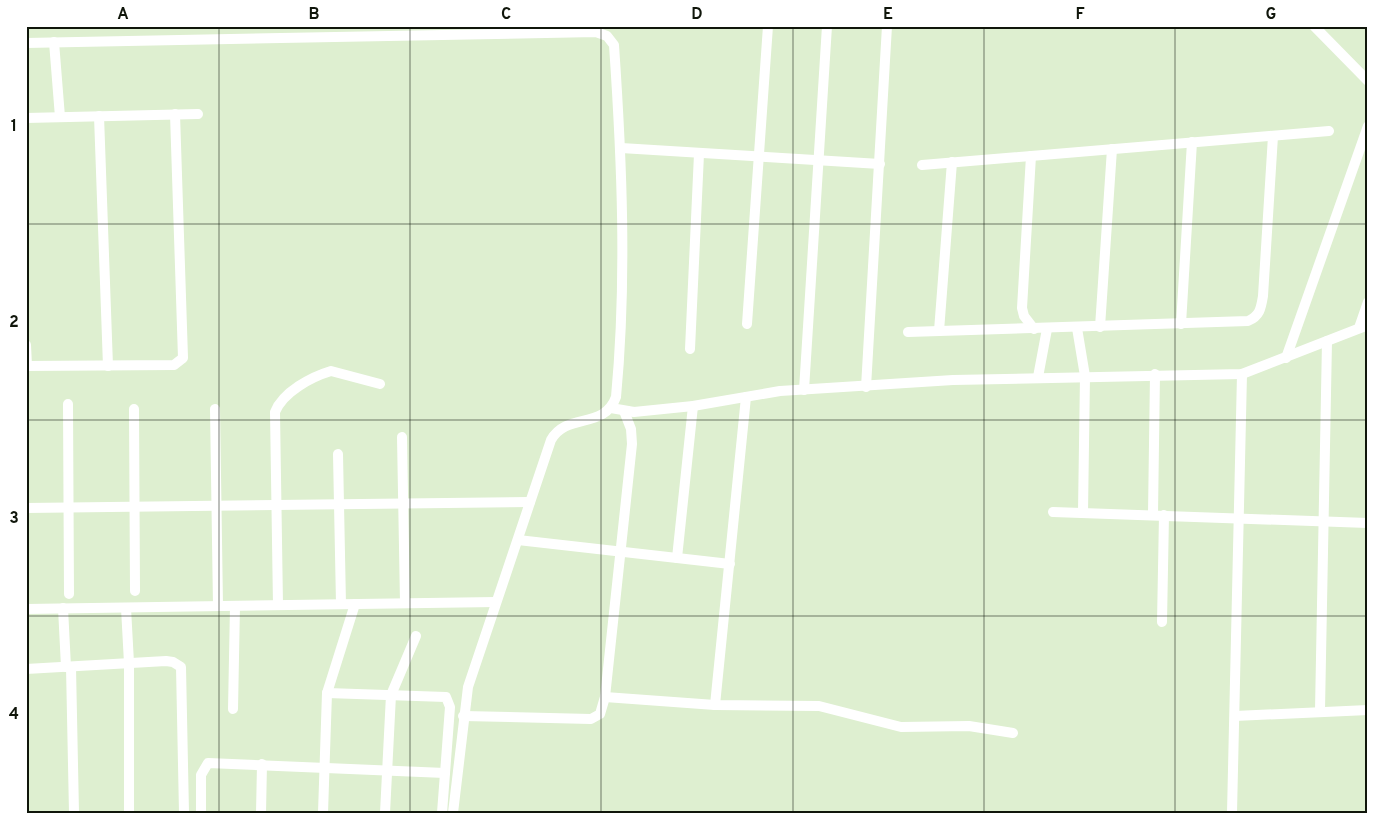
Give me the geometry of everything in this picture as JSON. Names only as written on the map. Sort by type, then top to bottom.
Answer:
[{"type":"street","points":[[747,324],[768,26]]},
{"type":"street","points":[[804,390],[828,26]]},
{"type":"street","points":[[866,387],[887,26]]},
{"type":"street","points":[[1314,26],[1368,81]]},
{"type":"street","points":[[26,43],[609,31],[614,45],[621,148],[622,271],[616,397],[611,408],[604,415],[564,427],[554,434],[468,687],[463,716],[453,813]]},
{"type":"street","points":[[54,42],[60,117]]},
{"type":"street","points":[[26,345],[27,366],[174,365],[182,358],[175,114]]},
{"type":"street","points":[[26,118],[198,114]]},
{"type":"street","points":[[99,116],[108,366]]},
{"type":"street","points":[[1286,358],[1368,126]]},
{"type":"street","points":[[922,165],[1328,131]]},
{"type":"street","points":[[908,332],[1077,328],[1248,321],[1254,319],[1261,309],[1273,136]]},
{"type":"street","points":[[1181,324],[1192,142]]},
{"type":"street","points":[[621,148],[880,164]]},
{"type":"street","points":[[1100,327],[1112,149]]},
{"type":"street","points":[[690,349],[699,154]]},
{"type":"street","points":[[1031,156],[1022,308],[1024,316],[1034,329]]},
{"type":"street","points":[[939,331],[952,162]]},
{"type":"street","points":[[611,408],[624,411],[693,406],[804,390],[1085,376],[1242,374],[1363,327],[1368,302]]},
{"type":"street","points":[[1077,328],[1085,376],[1083,512]]},
{"type":"street","points":[[1038,378],[1047,329]]},
{"type":"street","points":[[1320,710],[1328,341]]},
{"type":"street","points":[[278,605],[275,412],[281,400],[332,371],[380,384]]},
{"type":"street","points":[[1155,374],[1162,622]]},
{"type":"street","points":[[1232,813],[1242,374]]},
{"type":"street","points":[[715,705],[746,397]]},
{"type":"street","points":[[68,404],[69,594]]},
{"type":"street","points":[[676,558],[693,406]]},
{"type":"street","points":[[134,409],[135,591]]},
{"type":"street","points":[[215,410],[218,606]]},
{"type":"street","points":[[463,716],[591,719],[600,714],[605,697],[632,444],[631,429],[624,411]]},
{"type":"street","points":[[402,436],[405,603]]},
{"type":"street","points":[[338,454],[341,604]]},
{"type":"street","points":[[26,508],[530,502]]},
{"type":"street","points":[[1053,512],[1159,514],[1368,523]]},
{"type":"street","points":[[518,540],[730,564]]},
{"type":"street","points":[[26,609],[496,602]]},
{"type":"street","points":[[323,813],[327,694],[355,604]]},
{"type":"street","points":[[232,709],[234,606]]},
{"type":"street","points":[[63,608],[68,667],[74,813]]},
{"type":"street","points":[[126,608],[129,663],[129,813]]},
{"type":"street","points":[[385,813],[391,695],[416,636]]},
{"type":"street","points":[[26,669],[173,662],[181,667],[184,813]]},
{"type":"street","points":[[327,694],[446,697],[450,707],[442,813]]},
{"type":"street","points":[[605,697],[715,705],[819,706],[901,728],[969,726],[1013,733]]},
{"type":"street","points":[[1234,716],[1320,710],[1368,710]]},
{"type":"street","points":[[201,813],[201,775],[208,763],[445,773]]},
{"type":"street","points":[[260,813],[262,764]]}]
